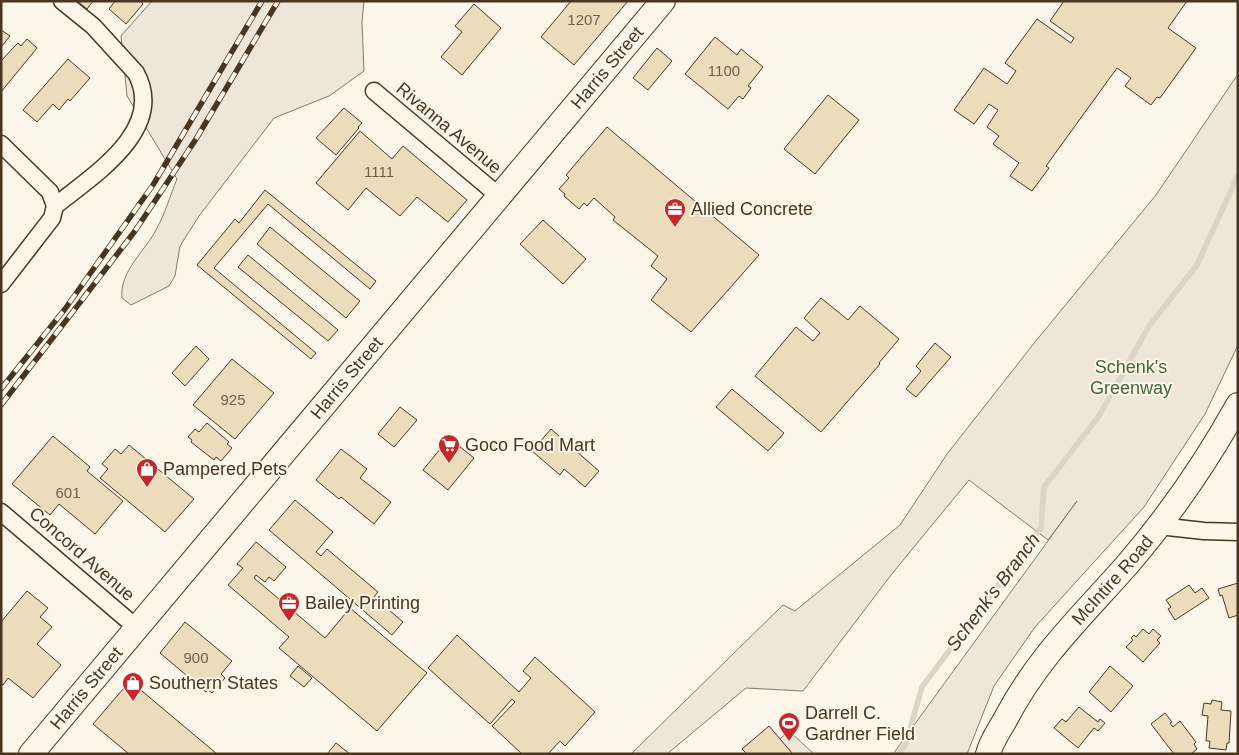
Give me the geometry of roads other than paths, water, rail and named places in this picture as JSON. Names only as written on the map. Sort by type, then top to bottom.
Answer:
[{"type":"street","points":[[55,206],[114,158],[128,142],[139,122],[144,106],[144,94],[136,73],[93,26],[62,1]]},
{"type":"street","name":"Harris Street","points":[[31,754],[663,1]]},
{"type":"street","name":"Rivanna Avenue","points":[[374,91],[498,196]]},
{"type":"street","points":[[1,144],[50,192],[55,206],[52,218],[1,284]]},
{"type":"street","name":"McIntire Road","points":[[988,754],[1015,700],[1042,661],[1159,526],[1202,464],[1238,405]]},
{"type":"street","name":"Concord Avenue","points":[[1,512],[137,628]]},
{"type":"street","points":[[1159,526],[1204,531],[1238,532]]},
{"type":"waterway","name":"Schenk's Branch","points":[[899,754],[906,743],[922,687],[1041,528],[1044,487],[1099,416],[1149,326],[1197,265],[1238,175]]},
{"type":"railway","points":[[1,389],[65,309],[153,185],[262,1]]},
{"type":"railway","points":[[1,405],[135,231],[196,139],[278,1]]},
{"type":"place","name":"Allied Concrete","points":[[675,228]]},
{"type":"place","name":"Goco Food Mart","points":[[449,464]]},
{"type":"place","name":"Pampered Pets","points":[[147,488]]},
{"type":"place","name":"Bailey Printing","points":[[289,622]]},
{"type":"place","name":"Southern States","points":[[133,702]]},
{"type":"place","name":"Darrell C. Gardner Field","points":[[789,742]]},
{"type":"park label","name":"Schenk's Greenway","points":[[1131,377]]}]
